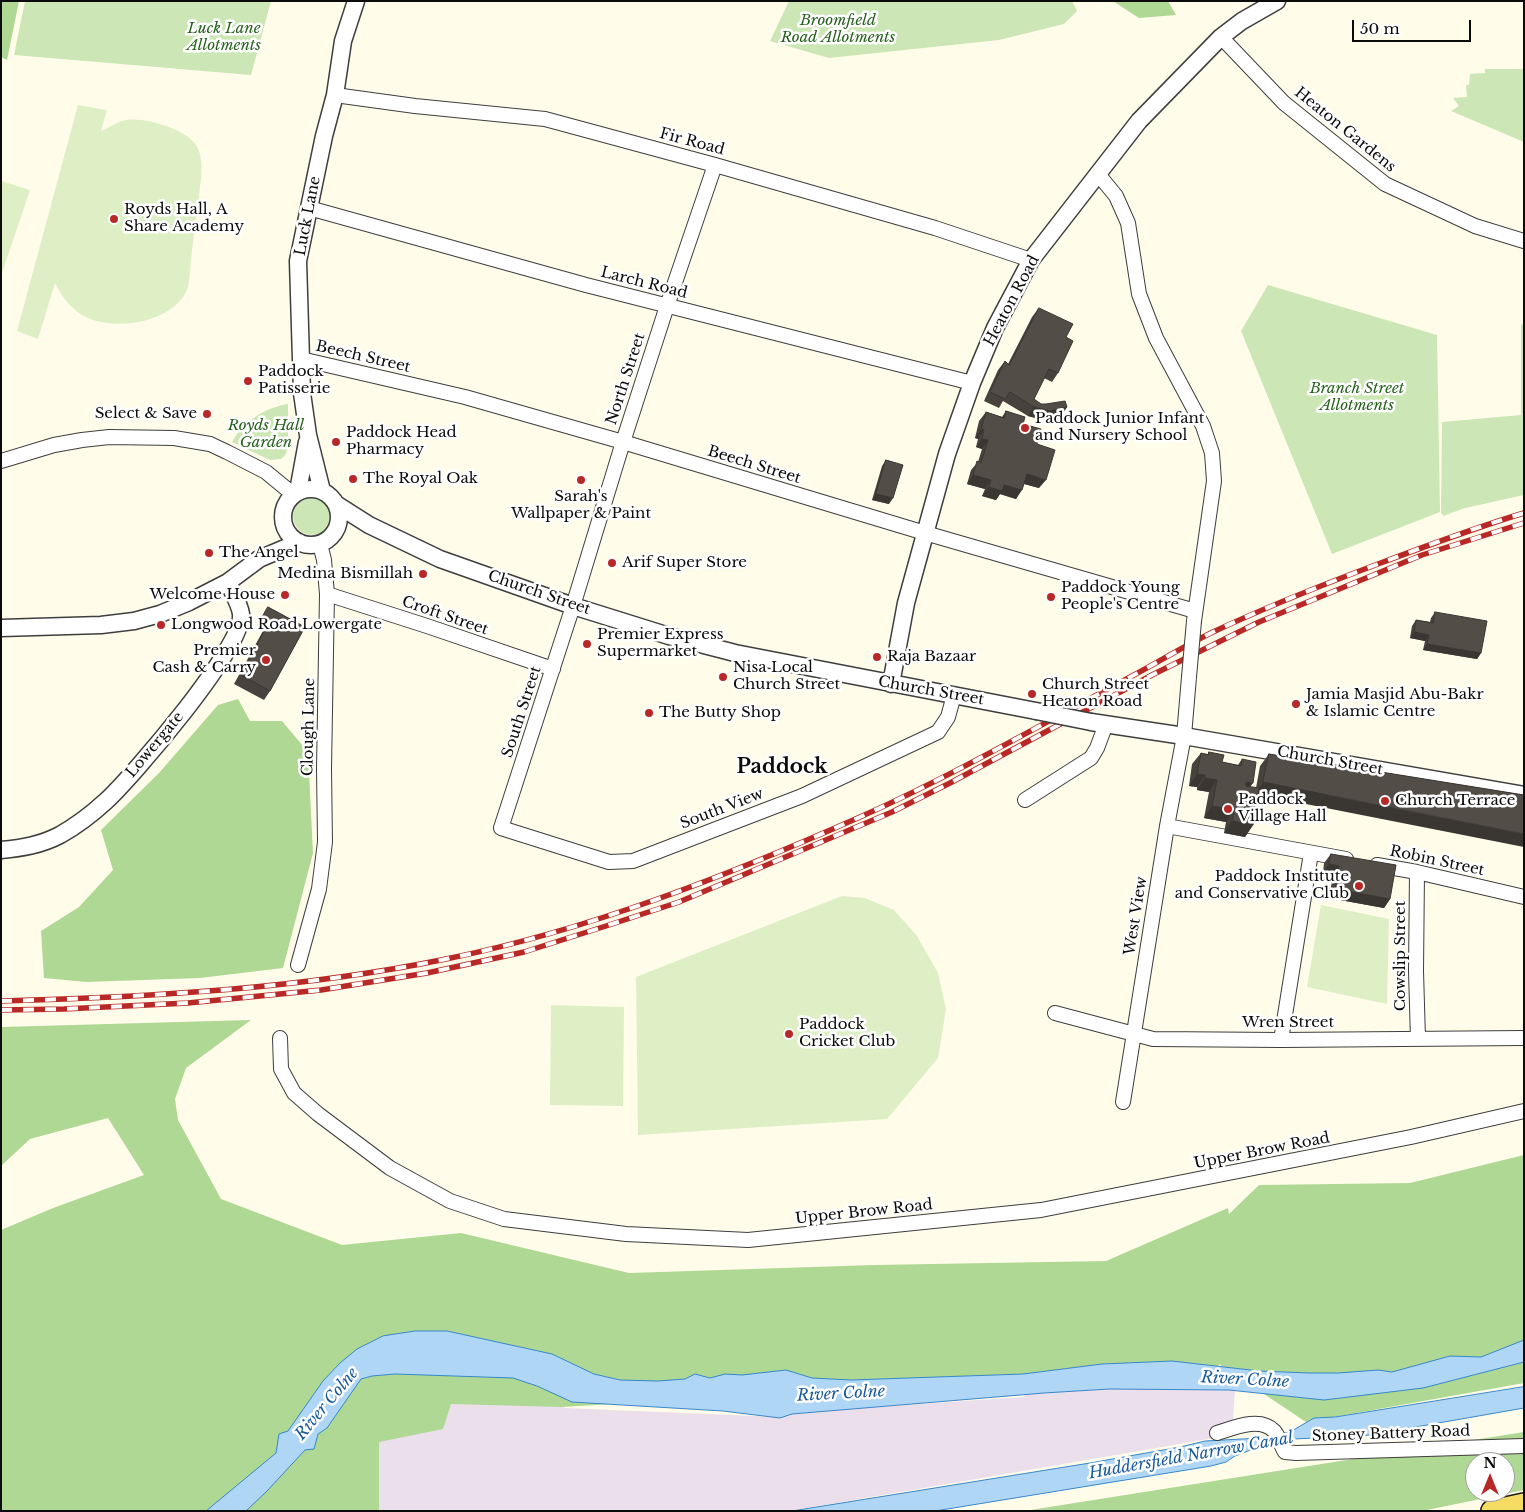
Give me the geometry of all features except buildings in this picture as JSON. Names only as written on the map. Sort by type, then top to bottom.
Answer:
[{"type":"main road","points":[[1492,1511],[1524,1504]]},
{"type":"street","name":"Luck Lane","points":[[322,491],[308,435],[302,393],[298,261],[324,136],[335,95],[343,40],[356,1]]},
{"type":"street","name":"Heaton Road","points":[[891,684],[906,603],[947,454],[972,383],[995,328],[1031,260],[1139,121],[1221,37],[1242,21],[1277,1]]},
{"type":"street","name":"Heaton Gardens","points":[[1221,37],[1284,104],[1385,184],[1475,226],[1524,241]]},
{"type":"street","name":"Fir Road","points":[[335,95],[415,106],[545,119],[935,228],[1031,260]]},
{"type":"street","name":"North Street","points":[[573,606],[623,442],[715,165]]},
{"type":"street","name":"West View","points":[[1098,174],[1116,196],[1128,223],[1139,294],[1156,338],[1203,426],[1212,454],[1214,481],[1195,616],[1184,736],[1167,826],[1123,1102]]},
{"type":"street","name":"Larch Road","points":[[309,208],[667,306],[972,383]]},
{"type":"street","name":"Beech Street","points":[[301,359],[465,397],[623,442],[1195,616]]},
{"type":"street","name":"Luck Lane","points":[[296,493],[308,435]]},
{"type":"street","points":[[1,461],[54,445],[82,440],[109,437],[174,438],[210,444],[266,472],[296,493]]},
{"type":"street","points":[[335,533],[340,516],[336,504],[330,496],[322,491],[306,489],[296,493],[289,499],[283,512],[285,528],[290,536],[306,545],[320,544],[335,533],[369,525]]},
{"type":"street","name":"Church Street","points":[[336,504],[369,525],[440,559],[573,606],[669,636],[735,653],[1099,723],[1517,794]]},
{"type":"street","points":[[1,628],[101,625],[134,621],[160,614],[228,582],[259,559],[285,528]]},
{"type":"street","points":[[259,559],[299,542]]},
{"type":"street","name":"Clough Lane","points":[[298,965],[319,913],[325,842],[324,763],[327,594],[324,560],[320,544]]},
{"type":"street","name":"Lowergate","points":[[1,850],[29,848],[59,835],[106,801],[158,745],[213,672],[235,636],[241,614],[228,582]]},
{"type":"street","name":"Croft Street","points":[[327,594],[553,669]]},
{"type":"street","name":"South Street","points":[[501,828],[573,606]]},
{"type":"street","name":"South View","points":[[501,828],[609,862],[633,861],[802,796],[938,732],[948,716],[954,695]]},
{"type":"street","points":[[1025,800],[1091,758],[1097,748],[1099,723]]},
{"type":"street","name":"Robin Street","points":[[1167,826],[1417,872],[1524,897]]},
{"type":"street","points":[[1281,1040],[1311,853]]},
{"type":"street","name":"Cowslip Street","points":[[1417,872],[1416,971],[1418,1039]]},
{"type":"street","name":"Wren Street","points":[[1055,1013],[1153,1039],[1524,1038]]},
{"type":"street","name":"Upper Brow Road","points":[[280,1038],[281,1069],[294,1093],[318,1114],[390,1168],[450,1201],[504,1219],[626,1234],[748,1240],[1041,1210],[1402,1139],[1524,1112]]},
{"type":"street","name":"Stoney Battery Road","points":[[1217,1433],[1239,1426],[1254,1424],[1268,1426],[1276,1432],[1281,1447],[1285,1452],[1296,1453],[1524,1446]]},
{"type":"shaded area","points":[[463,1368],[566,1408],[778,1417],[786,1413],[1024,1397],[1027,1389],[1210,1387],[1235,1390],[1232,1435],[790,1511],[258,1511]]},
{"type":"green space","points":[[1,1],[19,1],[7,60],[1,57]]},
{"type":"green space","name":"Luck Lane Allotments","points":[[25,1],[271,1],[251,75],[14,55]]},
{"type":"green space","name":"Broomfield Road Allotments","points":[[789,1],[1072,1],[1077,11],[1064,24],[999,40],[829,58],[770,41]]},
{"type":"green space","points":[[1113,1],[1168,1],[1176,15],[1139,18]]},
{"type":"green space","points":[[1485,69],[1524,69],[1524,142],[1451,111],[1459,106],[1453,98],[1467,97],[1466,85],[1469,85],[1470,74],[1485,73]]},
{"type":"green space","points":[[78,105],[107,110],[101,131],[123,121],[144,120],[174,129],[191,139],[196,145],[200,157],[201,175],[189,283],[180,301],[170,310],[144,321],[114,324],[100,322],[77,312],[64,298],[55,283],[38,339],[17,331]]},
{"type":"green space","points":[[1,181],[30,190],[1,276]]},
{"type":"green space","name":"Branch Street Allotments","points":[[1268,285],[1437,335],[1440,512],[1332,554],[1241,331]]},
{"type":"green space","points":[[1521,324],[1524,325],[1524,495],[1465,508],[1443,516],[1441,514],[1442,422],[1521,415]]},
{"type":"green space","name":"Royds Hall Garden","points":[[288,404],[288,444],[286,454],[281,459],[270,460],[232,442],[242,428],[255,417],[263,412]]},
{"type":"green space","points":[[312,497],[325,503],[331,516],[325,529],[312,535],[299,529],[293,516],[299,503]]},
{"type":"green space","points":[[238,699],[250,721],[282,721],[308,752],[313,853],[283,968],[200,978],[86,982],[44,978],[41,931],[79,907],[113,870],[101,830],[159,773],[218,705]]},
{"type":"green space","name":"Paddock Cricket Club","points":[[842,896],[865,898],[894,910],[917,936],[938,973],[946,1009],[938,1058],[887,1119],[638,1135],[636,977]]},
{"type":"green space","points":[[1321,905],[1389,919],[1387,1004],[1307,987]]},
{"type":"green space","points":[[551,1005],[624,1007],[623,1106],[550,1105]]},
{"type":"green space","points":[[251,1020],[186,1068],[175,1099],[178,1120],[221,1199],[342,1245],[461,1233],[629,1273],[874,1265],[1106,1261],[1228,1208],[1229,1214],[1259,1185],[1410,1183],[1524,1155],[1524,1383],[1306,1422],[1219,1364],[1218,1370],[562,1407],[451,1404],[443,1429],[379,1442],[379,1511],[1,1511],[1,1230],[53,1208],[144,1175],[108,1118],[30,1139],[1,1166],[1,1027]]},
{"type":"green space","points":[[1524,1432],[1524,1490],[1515,1492],[1515,1452],[1465,1452],[1466,1502],[1422,1511],[1024,1511]]},
{"type":"water","name":"River Colne","points":[[415,1331],[447,1331],[552,1354],[594,1374],[620,1380],[658,1381],[685,1379],[695,1374],[710,1378],[725,1374],[742,1375],[786,1370],[812,1378],[851,1380],[1023,1374],[1102,1364],[1172,1361],[1259,1371],[1338,1373],[1378,1370],[1392,1372],[1450,1356],[1481,1357],[1524,1340],[1524,1362],[1423,1388],[1324,1400],[1229,1390],[1109,1389],[792,1414],[780,1418],[723,1411],[572,1402],[537,1386],[513,1378],[395,1374],[372,1376],[361,1379],[327,1428],[318,1434],[314,1449],[305,1450],[246,1511],[206,1511],[276,1453],[279,1434],[288,1431],[323,1381],[340,1363],[357,1349],[383,1336]]},
{"type":"water","name":"Huddersfield Narrow Canal","points":[[1524,1387],[1524,1408],[1370,1435],[1294,1439],[1261,1446],[1235,1456],[1226,1462],[1211,1466],[935,1511],[792,1511],[1090,1463],[1205,1441],[1260,1438],[1290,1432],[1314,1418],[1335,1417]]},
{"type":"railway","points":[[1,1001],[169,994],[336,978],[446,959],[499,947],[605,917],[759,860],[895,801],[999,748],[1203,637],[1253,614],[1396,557],[1524,513]]},
{"type":"railway","points":[[1,1010],[188,1003],[321,990],[427,973],[524,952],[606,926],[679,902],[892,812],[1152,675],[1259,622],[1422,555],[1524,523]]},
{"type":"place","name":"Royds Hall, A Share Academy","points":[[114,219]]},
{"type":"place","name":"Paddock Patisserie","points":[[248,381]]},
{"type":"place","name":"Select & Save","points":[[207,414]]},
{"type":"place","name":"Paddock Junior Infant and Nursery School","points":[[1025,428]]},
{"type":"place","name":"Paddock Head Pharmacy","points":[[336,442]]},
{"type":"place","name":"The Royal Oak","points":[[353,479]]},
{"type":"place","name":"Sarah's Wallpaper & Paint","points":[[581,480]]},
{"type":"place","name":"The Angel","points":[[209,553]]},
{"type":"place","name":"Arif Super Store","points":[[612,563]]},
{"type":"place","name":"Medina Bismillah","points":[[423,574]]},
{"type":"place","name":"Welcome House","points":[[285,595]]},
{"type":"place","name":"Paddock Young People's Centre","points":[[1051,597]]},
{"type":"place","name":"Longwood Road Lowergate","points":[[161,625]]},
{"type":"place","name":"Premier Express Supermarket","points":[[587,644]]},
{"type":"place","name":"Raja Bazaar","points":[[877,657]]},
{"type":"place","name":"Premier Cash & Carry","points":[[266,660]]},
{"type":"place","name":"Nisa Local Church Street","points":[[723,677]]},
{"type":"place","name":"Church Street Heaton Road","points":[[1032,694]]},
{"type":"place","name":"Jamia Masjid Abu-Bakr & Islamic Centre","points":[[1296,704]]},
{"type":"place","name":"The Butty Shop","points":[[649,713]]},
{"type":"place","name":"Church Terrace","points":[[1385,801]]},
{"type":"place","name":"Paddock Village Hall","points":[[1228,809]]},
{"type":"place","name":"Paddock Institute and Conservative Club","points":[[1359,886]]},
{"type":"place","name":"Paddock Cricket Club","points":[[789,1034]]},
{"type":"district","name":"Paddock","points":[[782,767]]}]
